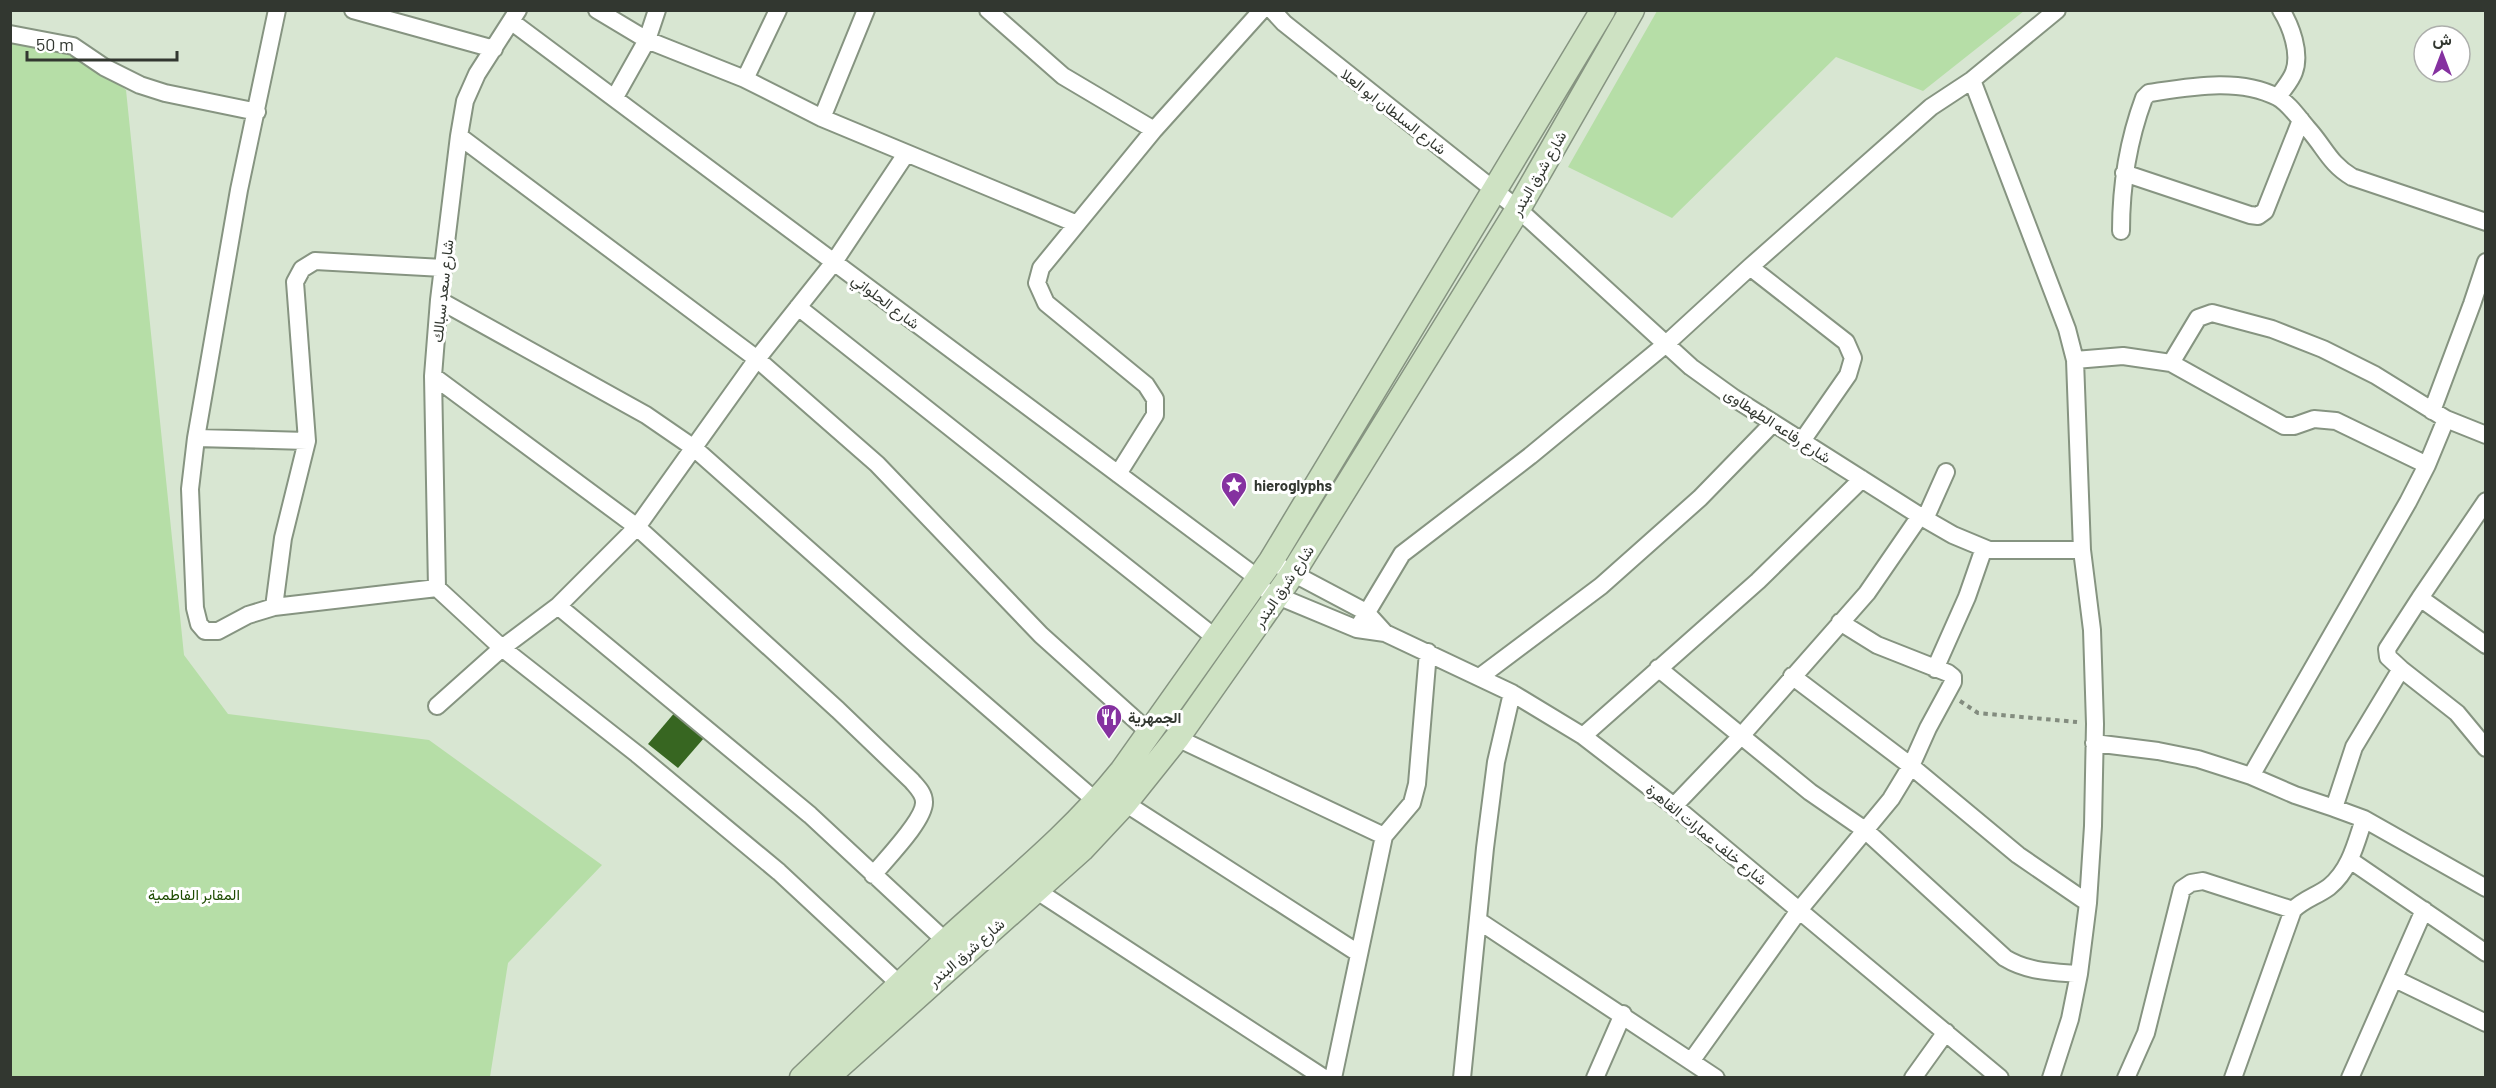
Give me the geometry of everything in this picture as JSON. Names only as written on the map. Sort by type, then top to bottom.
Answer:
[{"type":"main road","name":"شارع شرق البندر","points":[[1027,885],[1097,802],[1150,733],[1261,576],[1603,10]]},
{"type":"main road","name":"شارع شرق البندر","points":[[802,1077],[907,991],[1027,885],[1082,849],[1125,803],[1178,738],[1293,573],[1518,209],[1632,10]]},
{"type":"main road","name":"شارع شرق البندر","points":[[826,1077],[907,991]]},
{"type":"street","points":[[277,10],[239,190],[196,438],[190,489],[192,565],[195,608],[199,624],[206,631],[218,631],[248,615],[274,607],[437,588],[502,648],[638,754],[779,872],[907,991]]},
{"type":"street","points":[[353,10],[494,49]]},
{"type":"street","points":[[597,10],[647,40],[745,79],[822,118],[906,154],[1077,224]]},
{"type":"street","points":[[615,97],[647,40],[657,10]]},
{"type":"street","points":[[745,79],[778,10]]},
{"type":"street","points":[[822,118],[866,10]]},
{"type":"street","points":[[988,10],[1063,76],[1154,130]]},
{"type":"street","points":[[1118,474],[1155,415],[1155,399],[1146,385],[1046,303],[1037,283],[1041,268],[1154,130],[1262,10]]},
{"type":"street","name":"شارع السلطان ابو العلا","points":[[1272,10],[1284,23],[1518,209]]},
{"type":"street","points":[[1357,629],[1401,554],[1530,456],[1666,344],[1931,107],[1972,80],[2057,10]]},
{"type":"street","points":[[2278,97],[2294,73],[2296,62],[2289,23],[2282,10]]},
{"type":"street","name":"شارع سعد سبالك","points":[[437,588],[433,376],[439,300],[459,136],[465,101],[477,74],[515,16]]},
{"type":"street","name":"شارع الحلواني","points":[[515,16],[615,97],[834,262],[1118,474],[1261,576]]},
{"type":"street","points":[[10,34],[73,46],[104,67],[156,90],[257,112]]},
{"type":"street","points":[[1972,80],[2067,329],[2075,360],[2082,550],[2092,630],[2095,724],[2093,826],[2088,903],[2079,974],[2070,1019],[2051,1077]]},
{"type":"street","points":[[2121,231],[2121,194],[2124,173],[2144,98],[2149,93],[2212,85],[2239,87],[2278,97],[2318,140],[2329,159],[2352,177],[2486,222]]},
{"type":"street","points":[[2124,173],[2258,216],[2265,212],[2301,120]]},
{"type":"street","points":[[459,136],[757,359],[877,464],[1041,634],[1150,733]]},
{"type":"street","points":[[437,706],[502,648],[558,606],[637,527],[757,359],[834,262],[906,154]]},
{"type":"street","name":"شارع رفاعه الطهطاوى","points":[[1518,209],[1700,373],[1773,423],[1922,517],[1953,535],[1984,548],[2082,550]]},
{"type":"street","points":[[274,607],[283,538],[307,441],[295,282],[302,269],[315,261],[443,268]]},
{"type":"street","points":[[2251,776],[2427,465],[2439,415],[2486,262]]},
{"type":"street","points":[[1750,267],[1846,342],[1853,358],[1848,375],[1802,441]]},
{"type":"street","points":[[439,300],[646,415],[694,448],[907,638],[1097,802]]},
{"type":"street","points":[[798,307],[1217,639]]},
{"type":"street","points":[[2171,363],[2198,318],[2212,313],[2272,329],[2323,349],[2375,375],[2439,415],[2486,435]]},
{"type":"street","points":[[2075,360],[2123,356],[2171,363],[2284,426],[2294,426],[2324,418],[2336,421],[2427,465]]},
{"type":"street","points":[[433,376],[637,527],[838,711],[922,793],[924,803],[914,825],[873,875]]},
{"type":"street","points":[[1481,676],[1601,586],[1700,498],[1773,423]]},
{"type":"street","points":[[196,438],[307,441]]},
{"type":"street","points":[[1674,806],[1742,735],[1867,593],[1922,517],[1946,472]]},
{"type":"street","points":[[1583,736],[1758,581],[1862,479]]},
{"type":"street","points":[[2486,501],[2387,650],[2388,657],[2401,669],[2457,713],[2486,748]]},
{"type":"street","points":[[1935,669],[1984,548]]},
{"type":"street","name":"شارع خلف عمارات القاهرة","points":[[1261,576],[1293,573],[1366,612],[1385,633]]},
{"type":"street","name":"شارع خلف عمارات القاهرة","points":[[1261,576],[1277,596],[1357,629],[1385,633],[1481,676],[1583,736],[1674,806],[1800,909],[2000,1077]]},
{"type":"street","points":[[2420,598],[2486,645]]},
{"type":"street","points":[[558,606],[810,815],[954,949]]},
{"type":"street","points":[[1692,1060],[1800,909],[1891,799],[1911,765],[1953,677],[1877,645],[1840,622]]},
{"type":"street","points":[[1333,1077],[1384,836],[1412,803],[1417,784],[1428,652]]},
{"type":"street","points":[[1658,668],[1810,792],[1864,830],[2005,958],[2018,966],[2038,972],[2079,974]]},
{"type":"street","points":[[2334,808],[2354,747],[2401,669]]},
{"type":"street","points":[[1792,676],[1911,765],[2018,855],[2088,903]]},
{"type":"street","points":[[1462,1077],[1496,762],[1512,693]]},
{"type":"street","points":[[1178,738],[1384,836]]},
{"type":"street","points":[[2094,743],[2158,751],[2198,759],[2251,776],[2295,795],[2364,819],[2486,888]]},
{"type":"street","points":[[1125,803],[1358,952]]},
{"type":"street","points":[[2232,1077],[2293,910],[2303,900],[2328,888],[2350,860],[2364,819]]},
{"type":"street","points":[[2350,860],[2486,953]]},
{"type":"street","points":[[2126,1077],[2146,1033],[2182,889],[2191,883],[2203,881],[2293,910]]},
{"type":"street","points":[[1027,885],[1324,1077]]},
{"type":"street","points":[[2350,1077],[2424,910]]},
{"type":"street","points":[[1479,921],[1716,1077]]},
{"type":"street","points":[[2395,979],[2486,1023]]},
{"type":"street","points":[[1594,1077],[1623,1014]]},
{"type":"street","points":[[1913,1077],[1946,1032]]},
{"type":"path","points":[[1947,692],[1978,713],[2095,724]]},
{"type":"green space","points":[[1657,11],[2024,11],[1923,91],[1836,57],[1672,218],[1568,167]]},
{"type":"green space","name":"المقابر الفاطمية","points":[[11,40],[69,46],[126,90],[184,655],[228,714],[429,740],[602,865],[508,963],[490,1077],[11,1078]]},
{"type":"building","points":[[676,711],[704,738],[678,768],[648,744]]},
{"type":"place","name":"hieroglyphs","points":[[1234,508]]},
{"type":"place","name":"الجمهرية","points":[[1109,740]]}]
